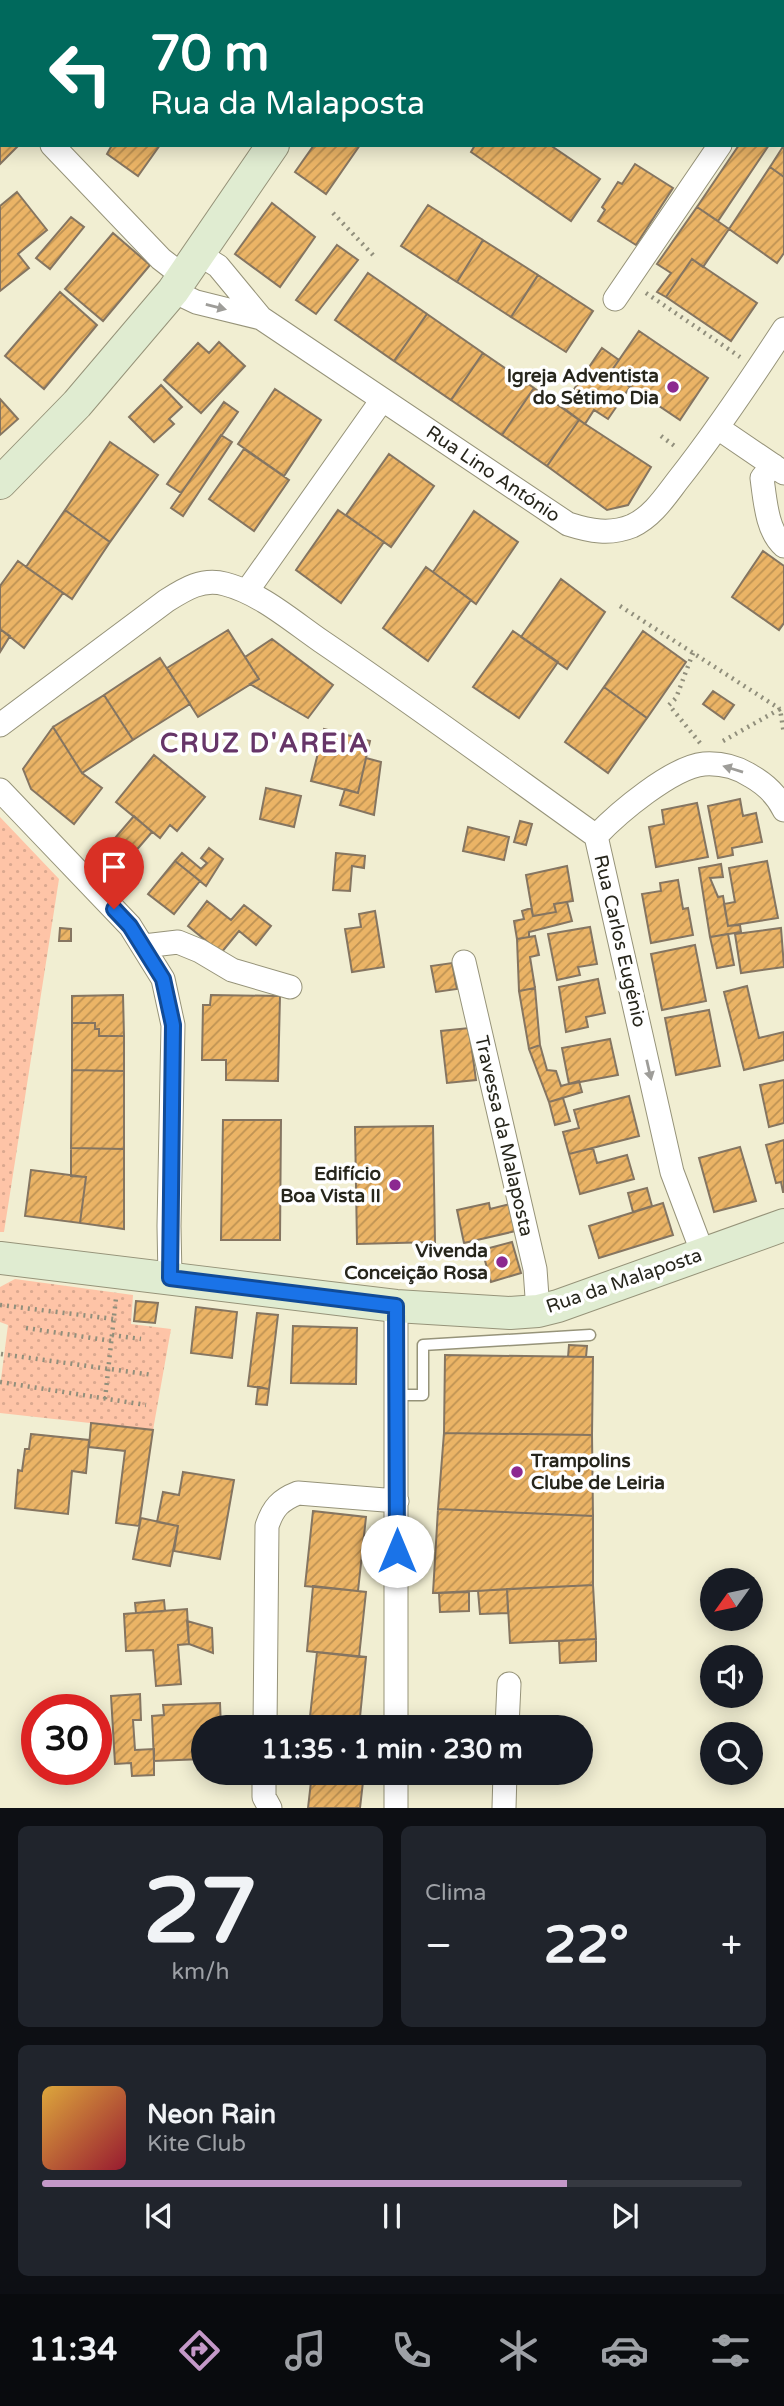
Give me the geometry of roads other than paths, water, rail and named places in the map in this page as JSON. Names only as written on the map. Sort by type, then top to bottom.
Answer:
[{"type":"street","points":[[54,147],[161,259],[185,274]]},
{"type":"street","points":[[0,483],[77,404],[185,274],[272,147]]},
{"type":"street","points":[[615,299],[719,147]]},
{"type":"street","name":"Rua Lino António","points":[[261,318],[196,302],[185,274],[218,266],[261,318],[568,524],[601,531],[634,525],[658,505],[718,428],[784,330]]},
{"type":"street","points":[[0,725],[190,586],[210,582],[247,591],[382,400]]},
{"type":"street","points":[[718,428],[778,469],[762,478],[774,533],[784,546]]},
{"type":"street","name":"Rua Carlos Eugénio","points":[[247,591],[353,662],[596,836],[672,1172],[703,1254]]},
{"type":"street","points":[[596,836],[612,819],[655,787],[678,773],[701,764],[727,765],[747,773],[769,789],[784,810]]},
{"type":"street","points":[[0,790],[130,926],[163,979],[173,1025],[170,1278]]},
{"type":"street","points":[[144,946],[178,942],[200,951],[232,970],[290,987]]},
{"type":"street","name":"Travessa da Malaposta","points":[[464,961],[535,1269],[554,1320]]},
{"type":"street","name":"Rua da Malaposta","points":[[0,1258],[396,1306],[481,1327],[554,1320],[703,1254],[784,1225]]},
{"type":"street","points":[[396,1306],[397,1715]]},
{"type":"street","points":[[265,1715],[267,1526],[272,1511],[282,1499],[298,1493],[397,1501]]},
{"type":"street","points":[[508,1715],[509,1684]]},
{"type":"street","points":[[264,1785],[264,1797],[270,1808]]},
{"type":"street","points":[[396,1785],[396,1808]]},
{"type":"street","points":[[504,1808],[505,1785]]},
{"type":"lane","points":[[554,1320],[590,1335]]},
{"type":"lane","points":[[396,1395],[423,1395],[423,1345],[481,1327]]},
{"type":"place","name":"Igreja Adventista do Sétimo Dia","points":[[673,387]]},
{"type":"place","name":"Edifício Boa Vista II","points":[[395,1185]]},
{"type":"place","name":"Vivenda Conceição Rosa","points":[[502,1262]]},
{"type":"place","name":"Trampolins Clube de Leiria","points":[[517,1472]]},
{"type":"district","name":"CRUZ D'AREIA","points":[[265,743]]}]
